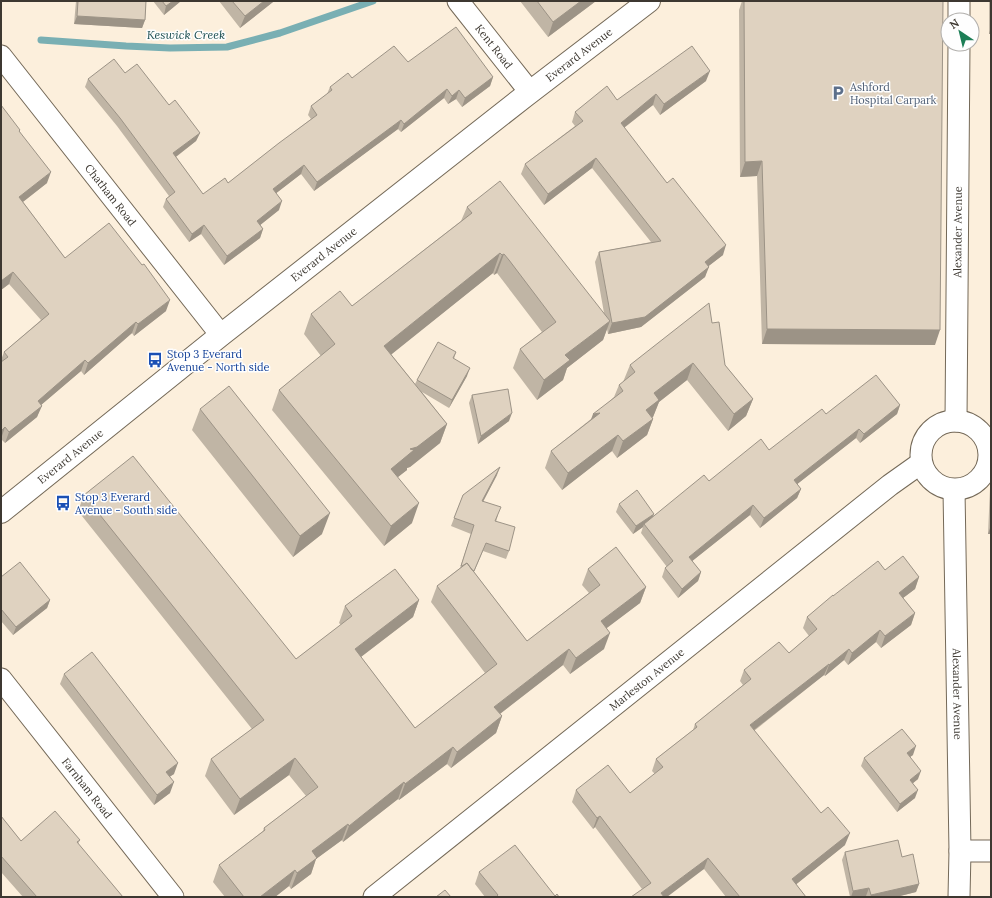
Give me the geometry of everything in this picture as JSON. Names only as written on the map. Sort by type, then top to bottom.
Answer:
[{"type":"street","name":"Kent Road","points":[[458,1],[530,92]]},
{"type":"street","name":"Everard Avenue","points":[[1,512],[221,335],[530,92],[649,1]]},
{"type":"street","points":[[959,1],[959,12]]},
{"type":"street","name":"Alexander Avenue","points":[[956,421],[959,52]]},
{"type":"street","name":"Chatham Road","points":[[1,56],[221,335]]},
{"type":"street","points":[[956,421],[975,427],[987,440],[991,451],[989,464],[985,474],[969,488],[954,490],[939,487],[926,474],[921,464],[920,455],[923,443],[928,434],[939,425],[956,421]]},
{"type":"street","name":"Marleston Avenue","points":[[374,897],[890,485],[921,464]]},
{"type":"street","name":"Alexander Avenue","points":[[954,490],[960,851],[959,897]]},
{"type":"street","name":"Farnham Road","points":[[1,679],[173,897]]},
{"type":"street","points":[[960,851],[991,851]]},
{"type":"building","points":[[78,1],[146,1],[145,20],[77,16]]},
{"type":"building","points":[[162,1],[173,1],[166,6]]},
{"type":"building","points":[[232,1],[264,1],[245,16]]},
{"type":"building","points":[[537,1],[581,1],[553,22]]},
{"type":"building","name":"Ashford Hospital Carpark","points":[[744,1],[943,1],[943,12],[940,12],[940,52],[943,52],[940,330],[767,329],[762,161],[745,162]]},
{"type":"building","points":[[456,27],[493,77],[465,98],[459,90],[452,96],[447,89],[404,124],[401,120],[317,182],[304,165],[273,189],[282,201],[257,221],[263,229],[227,256],[204,225],[192,234],[166,199],[175,192],[120,118],[88,79],[114,59],[125,73],[137,64],[169,105],[175,100],[200,133],[173,153],[203,194],[225,178],[228,183],[317,115],[311,106],[332,90],[330,87],[348,73],[352,78],[394,46],[408,62]]},
{"type":"building","points":[[692,46],[710,71],[664,104],[656,94],[621,123],[667,183],[673,178],[726,245],[705,262],[709,267],[645,317],[612,323],[599,252],[661,241],[596,158],[548,194],[525,164],[583,121],[575,112],[607,86],[617,100]]},
{"type":"building","points":[[1,105],[51,172],[19,197],[65,258],[109,223],[142,265],[144,264],[170,300],[138,324],[136,322],[88,363],[85,360],[38,401],[42,406],[9,432],[5,427],[1,431],[1,362],[8,357],[4,352],[49,314],[13,272],[1,281]]},
{"type":"building","points":[[500,181],[610,321],[565,355],[570,360],[544,380],[520,349],[556,322],[509,260],[504,254],[502,255],[500,253],[384,346],[447,424],[417,447],[410,449],[414,450],[391,469],[419,503],[391,526],[279,390],[335,344],[311,314],[340,291],[352,306],[472,213],[467,207]]},
{"type":"building","points":[[709,303],[712,323],[719,322],[725,365],[753,399],[734,414],[693,363],[654,393],[659,400],[646,410],[653,419],[623,441],[618,435],[568,473],[551,451],[600,413],[593,414],[623,391],[619,385],[635,372],[630,365]]},
{"type":"building","points":[[438,342],[456,352],[453,358],[470,368],[452,400],[417,380]]},
{"type":"building","points":[[876,375],[900,405],[864,434],[859,429],[794,480],[801,489],[764,518],[753,505],[689,557],[701,572],[682,589],[665,568],[673,561],[644,524],[704,475],[709,481],[761,439],[769,450],[822,409],[826,414]]},
{"type":"building","points":[[229,386],[330,513],[300,536],[200,409]]},
{"type":"building","points":[[508,389],[512,413],[481,436],[472,395]]},
{"type":"building","points":[[133,456],[296,659],[352,616],[345,606],[395,569],[419,600],[355,649],[415,728],[497,664],[437,586],[467,563],[527,641],[600,585],[588,569],[616,547],[646,587],[601,621],[610,633],[576,658],[569,649],[494,707],[502,716],[457,752],[453,747],[405,784],[404,782],[349,826],[348,824],[312,851],[317,858],[297,873],[295,870],[260,897],[244,897],[219,865],[265,830],[264,828],[318,787],[295,758],[240,799],[211,759],[264,720],[84,495]]},
{"type":"building","points":[[500,467],[482,501],[501,507],[495,521],[515,527],[509,551],[486,543],[474,571],[467,563],[461,566],[474,525],[454,518],[463,495]]},
{"type":"building","points":[[637,490],[654,514],[636,526],[619,504]]},
{"type":"building","points":[[903,556],[919,577],[899,593],[915,613],[885,636],[880,630],[852,653],[849,649],[750,725],[821,813],[828,807],[850,833],[792,879],[806,897],[740,897],[708,858],[661,893],[664,897],[631,897],[651,883],[600,816],[597,818],[576,790],[608,765],[630,793],[663,767],[656,759],[697,727],[695,724],[751,679],[744,670],[779,642],[789,653],[817,629],[807,617],[878,561],[885,570]]},
{"type":"building","points":[[20,562],[50,600],[16,627],[1,609],[1,577]]},
{"type":"building","points":[[92,652],[178,763],[166,772],[174,782],[157,795],[64,674]]},
{"type":"building","points":[[902,729],[916,746],[907,753],[921,771],[910,780],[918,790],[900,804],[864,758]]},
{"type":"building","points":[[55,811],[80,840],[77,842],[123,897],[37,897],[1,856],[1,816],[21,841]]},
{"type":"building","points":[[898,840],[902,857],[913,854],[919,884],[871,895],[869,888],[853,891],[845,852]]},
{"type":"building","points":[[515,845],[555,896],[557,894],[559,897],[496,897],[498,895],[479,872]]},
{"type":"building","points":[[445,890],[451,897],[436,897]]},
{"type":"waterway","name":"Keswick Creek","points":[[41,40],[170,48],[227,47],[280,33],[373,1]]},
{"type":"place","name":"Ashford Hospital Carpark","points":[[838,93]]},
{"type":"place","name":"Stop 3 Everard Avenue - North side","points":[[155,360]]},
{"type":"place","name":"Stop 3 Everard Avenue - South side","points":[[63,503]]}]
